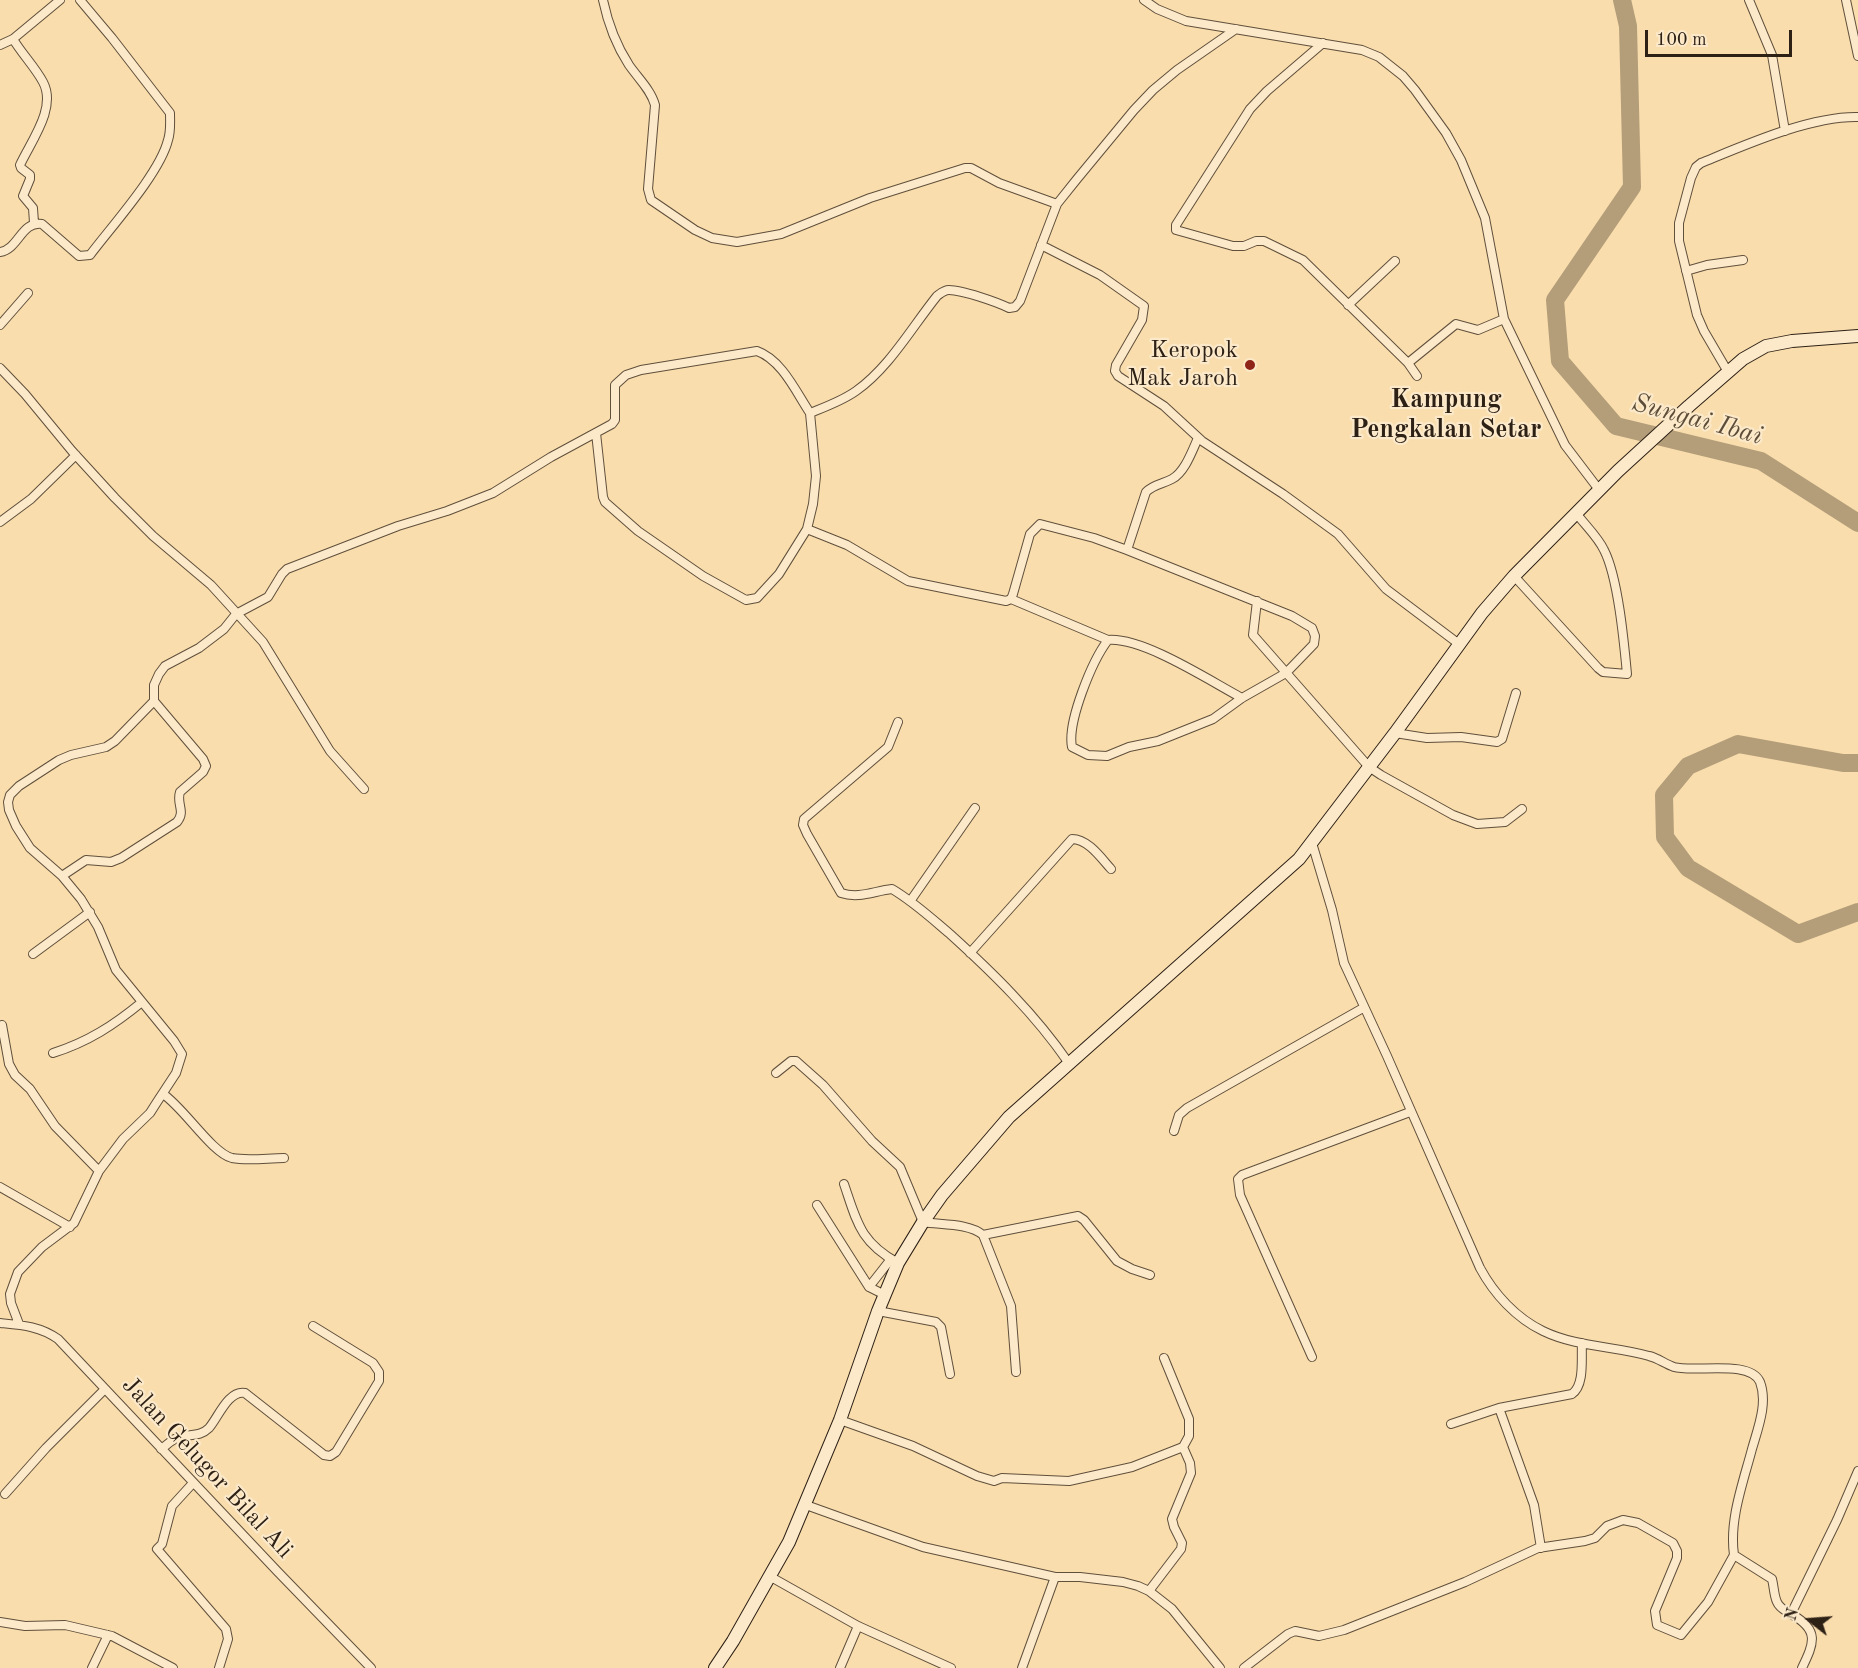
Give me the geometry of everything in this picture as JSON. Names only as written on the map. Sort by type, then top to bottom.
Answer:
[{"type":"main road","points":[[715,1668],[734,1641],[771,1577],[806,1505],[840,1420],[895,1261],[942,1195],[1009,1117],[1068,1062],[1291,867],[1312,843],[1395,733],[1459,644],[1514,576],[1618,471],[1743,359],[1766,346],[1792,341],[1858,336]]},
{"type":"street","points":[[0,45],[13,39],[60,0]]},
{"type":"street","points":[[0,252],[13,246],[28,225],[34,223],[42,224],[79,256],[90,255],[147,180],[168,142],[171,127],[170,112],[80,0]]},
{"type":"street","points":[[603,0],[610,27],[622,53],[652,96],[655,105],[648,189],[651,200],[695,230],[712,238],[737,242],[781,234],[870,198],[965,168],[971,168],[999,183],[1058,204]]},
{"type":"street","points":[[1144,0],[1157,9],[1186,21],[1349,47],[1378,57],[1398,72],[1415,90],[1446,133],[1473,185],[1485,218],[1504,319],[1565,445],[1600,491]]},
{"type":"street","points":[[1749,0],[1772,55],[1785,131]]},
{"type":"street","points":[[1846,0],[1858,56]]},
{"type":"street","points":[[810,413],[855,392],[866,382],[942,292],[958,291],[1010,308],[1015,307],[1020,301],[1058,204],[1153,90],[1177,70],[1236,29]]},
{"type":"street","points":[[13,39],[41,80],[47,103],[42,120],[20,165],[30,175],[23,196],[33,208],[34,223]]},
{"type":"street","points":[[1323,43],[1267,91],[1245,115],[1176,225],[1176,230],[1233,246],[1244,246],[1259,241],[1270,243],[1303,260],[1408,363],[1417,376]]},
{"type":"street","points":[[1728,372],[1701,323],[1692,299],[1678,231],[1687,191],[1696,166],[1785,131],[1843,117],[1858,117]]},
{"type":"street","points":[[1041,245],[1100,275],[1144,306],[1142,320],[1116,365],[1115,371],[1118,376],[1164,406],[1198,438],[1338,534],[1386,589],[1459,644]]},
{"type":"street","points":[[1686,271],[1707,265],[1743,260]]},
{"type":"street","points":[[1348,305],[1395,261]]},
{"type":"street","points":[[0,325],[28,293]]},
{"type":"street","points":[[1408,363],[1456,324],[1478,330],[1504,319]]},
{"type":"street","points":[[62,876],[86,861],[111,862],[122,858],[182,817],[178,796],[203,772],[206,766],[203,759],[154,701],[154,685],[165,666],[213,638],[236,614],[268,597],[287,569],[398,526],[447,511],[493,493],[612,424],[615,420],[615,385],[626,375],[743,352],[757,351],[768,356],[810,413],[816,476],[807,529],[779,574],[757,598],[746,600],[703,576],[638,531],[605,502],[596,434]]},
{"type":"street","points":[[2,372],[33,402],[76,455],[153,536],[211,585],[262,642],[330,751],[364,789]]},
{"type":"street","points":[[1127,550],[1146,492],[1151,487],[1173,479],[1185,464],[1198,438]]},
{"type":"street","points":[[0,522],[31,499],[76,455]]},
{"type":"street","points":[[1514,576],[1598,668],[1603,672],[1627,674],[1617,602],[1604,548],[1576,513]]},
{"type":"street","points":[[1011,599],[1030,534],[1040,524],[1094,538],[1257,601],[1302,621],[1312,628],[1315,636],[1314,644],[1286,673],[1242,698],[1213,719],[1181,733],[1129,747],[1107,756],[1088,755],[1072,747],[1070,738],[1086,683],[1108,640]]},
{"type":"street","points":[[807,529],[848,545],[908,581],[996,600],[1011,599],[1108,640],[1116,639],[1161,654],[1242,698]]},
{"type":"street","points":[[1257,601],[1253,634],[1369,767],[1397,785],[1466,821],[1491,824],[1505,822],[1522,809]]},
{"type":"street","points":[[1395,733],[1427,738],[1461,737],[1497,742],[1502,739],[1516,693]]},
{"type":"street","points":[[20,1324],[11,1304],[10,1294],[18,1272],[52,1239],[74,1223],[99,1171],[123,1139],[150,1113],[176,1073],[182,1054],[111,961],[90,912],[62,876],[30,848],[9,810],[8,802],[10,795],[19,786],[59,760],[106,747],[124,733],[154,701]]},
{"type":"street","points":[[898,722],[888,747],[804,819],[803,825],[841,893],[851,897],[892,889],[911,900],[970,953],[1040,1023],[1068,1062]]},
{"type":"street","points":[[911,900],[975,808]]},
{"type":"street","points":[[970,953],[1072,839],[1079,839],[1087,844],[1111,869]]},
{"type":"street","points":[[1244,1668],[1295,1631],[1319,1636],[1344,1630],[1465,1582],[1541,1548],[1595,1538],[1607,1526],[1623,1520],[1638,1523],[1673,1543],[1677,1551],[1677,1558],[1654,1611],[1654,1618],[1657,1625],[1681,1635],[1708,1602],[1734,1555],[1733,1529],[1763,1409],[1760,1382],[1752,1373],[1728,1368],[1675,1368],[1650,1356],[1558,1336],[1536,1327],[1504,1302],[1490,1286],[1344,963],[1332,910],[1312,843]]},
{"type":"street","points":[[33,954],[90,912]]},
{"type":"street","points":[[53,1053],[87,1041],[119,1021],[141,1002]]},
{"type":"street","points":[[1174,1131],[1179,1115],[1187,1108],[1363,1008]]},
{"type":"street","points":[[2,1025],[9,1064],[15,1076],[30,1089],[55,1126],[99,1171]]},
{"type":"street","points":[[776,1073],[791,1061],[796,1061],[818,1080],[872,1141],[900,1167],[923,1222],[967,1228],[979,1231],[983,1235],[1011,1306],[1016,1372]]},
{"type":"street","points":[[163,1094],[178,1106],[217,1149],[229,1157],[284,1158]]},
{"type":"street","points":[[1312,1357],[1240,1195],[1239,1179],[1242,1175],[1410,1112]]},
{"type":"street","points":[[844,1184],[857,1221],[869,1243],[895,1261],[869,1287]]},
{"type":"street","points":[[0,1187],[70,1227]]},
{"type":"street","points":[[817,1205],[869,1287],[885,1294]]},
{"type":"street","points":[[983,1235],[1078,1216],[1123,1266],[1150,1275]]},
{"type":"street","points":[[878,1311],[936,1322],[941,1327],[950,1374]]},
{"type":"street","name":"Jalan Gelugor Bilal Ali","points":[[0,1323],[20,1324],[43,1330],[58,1339],[103,1390],[161,1449],[191,1485],[370,1668]]},
{"type":"street","points":[[161,1449],[176,1438],[201,1434],[207,1430],[232,1395],[239,1392],[245,1394],[324,1455],[330,1456],[336,1452],[379,1381],[379,1372],[374,1363],[313,1326]]},
{"type":"street","points":[[1451,1424],[1499,1408],[1556,1398],[1576,1391],[1580,1384],[1582,1343]]},
{"type":"street","points":[[1149,1591],[1181,1549],[1182,1543],[1172,1519],[1191,1473],[1184,1447],[1189,1436],[1190,1419],[1164,1358]]},
{"type":"street","points":[[5,1494],[103,1390]]},
{"type":"street","points":[[1499,1408],[1534,1504],[1541,1548]]},
{"type":"street","points":[[840,1420],[913,1446],[977,1476],[994,1481],[1002,1478],[1069,1481],[1132,1467],[1184,1447]]},
{"type":"street","points":[[1791,1614],[1858,1471]]},
{"type":"street","points":[[191,1485],[172,1506],[162,1544],[157,1549],[226,1629],[228,1639],[219,1668]]},
{"type":"street","points":[[806,1505],[923,1547],[1054,1577],[1080,1577],[1124,1582],[1149,1591],[1172,1609],[1220,1668]]},
{"type":"street","points":[[1734,1555],[1772,1579],[1776,1601],[1782,1609],[1804,1623],[1812,1633],[1813,1641],[1802,1668]]},
{"type":"street","points":[[771,1577],[858,1626],[951,1668]]},
{"type":"street","points":[[1022,1668],[1054,1577]]},
{"type":"street","points":[[0,1623],[25,1626],[65,1625],[108,1635],[173,1668]]},
{"type":"street","points":[[840,1668],[858,1626]]},
{"type":"street","points":[[92,1668],[108,1635]]},
{"type":"waterway","name":"Sungai Ibai","points":[[1622,0],[1628,26],[1632,187],[1555,300],[1560,361],[1616,426],[1761,461],[1858,523]]},
{"type":"waterway","name":"Sungai Ibai","points":[[1858,763],[1843,763],[1738,744],[1688,766],[1664,795],[1665,837],[1688,868],[1798,934],[1858,912]]},
{"type":"place","name":"Keropok Mak Jaroh","points":[[1250,365]]},
{"type":"district","name":"Kampung Pengkalan Setar","points":[[1446,415]]}]
